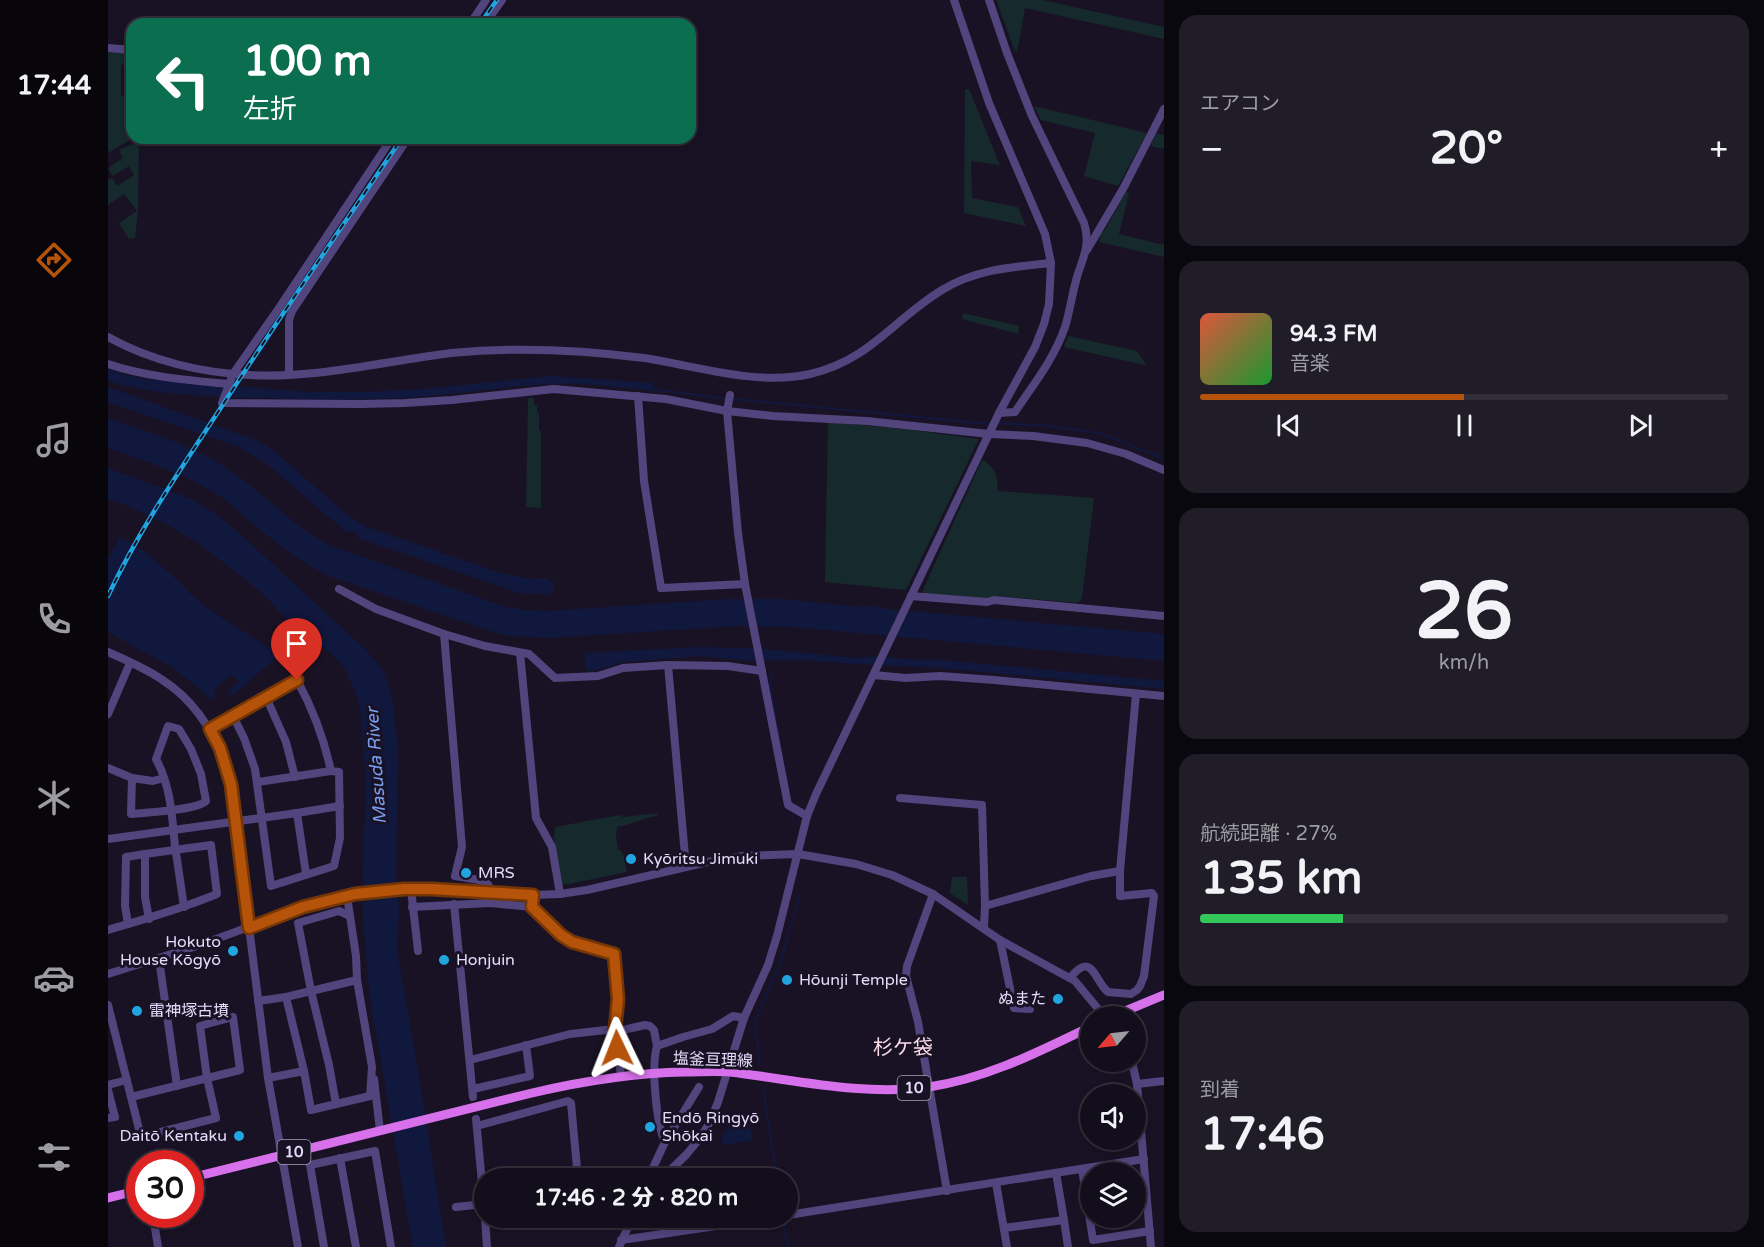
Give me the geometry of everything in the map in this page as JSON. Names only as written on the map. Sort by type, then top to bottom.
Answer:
[{"type":"main road","points":[[1138,1006],[1164,995]]},
{"type":"main road","name":"塩釜亘理線","points":[[204,1174],[576,1083],[654,1073],[728,1072],[860,1089],[929,1087],[999,1070],[1080,1032]]},
{"type":"main road","points":[[108,1198],[126,1194]]},
{"type":"street","points":[[474,18],[486,0]]},
{"type":"street","points":[[489,18],[502,0]]},
{"type":"street","points":[[672,1168],[686,1155],[705,1130],[718,1102],[744,1018],[771,955],[807,816],[816,794],[989,433],[1030,357],[1044,324],[1049,303],[1051,263],[1041,220],[989,102],[954,0]]},
{"type":"street","points":[[990,0],[1032,116],[1081,216],[1087,245]]},
{"type":"street","points":[[108,48],[126,50]]},
{"type":"street","points":[[998,416],[1015,412],[1049,361],[1064,328],[1087,245],[1100,229],[1123,189],[1164,109]]},
{"type":"street","points":[[388,144],[233,374],[222,402],[361,404],[452,400],[554,389],[666,399],[773,416],[867,421],[1088,443],[1126,454],[1164,470]]},
{"type":"street","points":[[289,375],[289,320],[292,311],[404,144]]},
{"type":"street","points":[[1087,245],[1100,229]]},
{"type":"street","points":[[108,338],[180,365],[233,374],[289,375],[455,353],[514,350],[599,353],[759,377],[795,377],[820,372],[856,356],[925,302],[959,281],[995,269],[1051,263]]},
{"type":"street","points":[[108,364],[131,372],[154,376],[228,384]]},
{"type":"street","points":[[730,395],[728,409],[738,533],[745,584],[788,806],[807,816]]},
{"type":"street","points":[[638,396],[644,481],[661,588],[745,584]]},
{"type":"street","points":[[339,589],[376,609],[444,634],[485,646],[529,654],[555,678],[598,675],[622,668],[668,665],[762,669]]},
{"type":"street","points":[[911,596],[987,602],[994,600],[1164,616]]},
{"type":"street","points":[[444,634],[462,847],[455,876],[485,881],[490,893]]},
{"type":"street","points":[[108,652],[161,678],[185,697],[210,729],[220,748],[228,775],[268,1078],[298,1247]]},
{"type":"street","points":[[520,653],[536,818],[552,847],[560,894]]},
{"type":"street","points":[[108,714],[130,663]]},
{"type":"street","points":[[668,665],[686,867]]},
{"type":"street","points":[[875,673],[906,678],[951,676],[1164,696]]},
{"type":"street","points":[[210,729],[297,680],[320,728],[331,771]]},
{"type":"street","points":[[1070,978],[1077,970],[1083,967],[1089,968],[1097,975],[1101,985],[1108,992],[1131,994],[1140,986],[1144,976],[1154,896],[1147,892],[1120,896],[1120,871],[1136,694]]},
{"type":"street","points":[[266,697],[286,742],[295,777]]},
{"type":"street","points":[[233,716],[250,752],[258,782],[271,886],[334,866],[340,838],[339,772],[331,771],[258,782]]},
{"type":"street","points":[[132,778],[131,814],[171,810],[201,806],[206,801],[201,774],[191,748],[178,729],[168,726],[156,759],[168,787],[171,810],[173,829],[184,908]]},
{"type":"street","points":[[108,768],[132,778],[153,781],[164,778]]},
{"type":"street","points":[[900,798],[982,805],[984,927]]},
{"type":"street","points":[[108,839],[340,806]]},
{"type":"street","points":[[297,813],[306,874]]},
{"type":"street","points":[[108,930],[184,908],[217,894],[211,845],[126,857],[125,906],[128,924]]},
{"type":"street","points":[[145,854],[145,897],[149,919]]},
{"type":"street","points":[[108,974],[159,959],[303,907],[351,895],[407,889],[533,895],[560,894],[743,856],[798,854],[856,864],[892,875],[933,894],[1000,940],[1070,978],[1096,1006]]},
{"type":"street","points":[[985,906],[1091,876],[1120,871]]},
{"type":"street","points":[[407,889],[418,951]]},
{"type":"street","points":[[933,894],[907,966],[906,976],[918,1022],[947,1191]]},
{"type":"street","points":[[351,895],[350,916],[357,980],[382,1130]]},
{"type":"street","points":[[532,907],[533,895]]},
{"type":"street","points":[[412,907],[490,903],[532,907],[561,935],[572,942],[614,954],[618,999],[615,1029],[621,1076]]},
{"type":"street","points":[[454,904],[473,1093],[530,1076],[526,1045]]},
{"type":"street","points":[[336,1104],[329,1065],[310,991],[298,923],[339,911],[350,916]]},
{"type":"street","points":[[1000,940],[1014,1008],[1030,1010]]},
{"type":"street","points":[[159,959],[177,1086]]},
{"type":"street","points":[[258,1002],[286,998],[357,980]]},
{"type":"street","points":[[286,998],[311,1110],[370,1096],[372,1067]]},
{"type":"street","points":[[108,1005],[131,1098],[141,1137],[216,1118],[207,1078],[200,1026],[233,1017],[240,1070],[207,1078],[131,1098]]},
{"type":"street","points":[[657,1046],[712,1029],[733,1016],[744,1018]]},
{"type":"street","points":[[470,1060],[570,1034],[650,1026],[654,1030],[657,1046],[654,1073],[661,1133],[665,1142]]},
{"type":"street","points":[[268,1078],[304,1071]]},
{"type":"street","points":[[1134,1072],[1137,1084],[1164,1081]]},
{"type":"street","points":[[108,1118],[115,1117],[108,1088],[127,1080]]},
{"type":"street","points":[[653,1168],[665,1142],[699,1088]]},
{"type":"street","points":[[481,1168],[477,1123],[568,1101],[571,1103],[577,1168]]},
{"type":"street","points":[[1143,1150],[1152,1247]]},
{"type":"street","points":[[324,1247],[310,1165],[375,1151],[391,1247]]},
{"type":"street","points":[[340,1158],[356,1247]]},
{"type":"street","points":[[1125,1162],[1144,1159]]},
{"type":"street","points":[[798,1213],[1080,1169]]},
{"type":"street","points":[[1056,1173],[1068,1247]]},
{"type":"street","points":[[996,1183],[1007,1247]]},
{"type":"street","points":[[456,1207],[474,1205]]},
{"type":"street","points":[[1004,1228],[1064,1220]]},
{"type":"street","points":[[155,1228],[158,1247]]},
{"type":"street","points":[[486,1228],[487,1247]]},
{"type":"street","points":[[620,1244],[627,1228]]},
{"type":"street","points":[[620,1244],[712,1228]]},
{"type":"street","points":[[1091,1228],[1093,1240],[1150,1231]]},
{"type":"green space","points":[[996,0],[1043,0],[1164,27],[1164,39],[1025,8],[1017,52]]},
{"type":"green space","points":[[108,50],[126,52],[126,65],[121,65],[121,96],[126,96],[126,142],[108,153]]},
{"type":"green space","points":[[965,89],[969,89],[1000,165],[971,161],[972,198],[1018,207],[1026,226],[964,213]]},
{"type":"green space","points":[[1034,106],[1147,133],[1118,186],[1084,176],[1095,133],[1041,120]]},
{"type":"green space","points":[[1156,133],[1164,135],[1164,149],[1151,146]]},
{"type":"green space","points":[[132,144],[139,144],[138,211],[135,238],[129,239],[119,223],[137,211],[124,194],[108,205],[108,180],[112,178],[117,186],[134,175],[129,166],[113,176],[108,168],[123,158],[119,150]]},
{"type":"green space","points":[[1126,192],[1129,193],[1119,234],[1164,245],[1164,257],[1099,242],[1101,234]]},
{"type":"green space","points":[[963,313],[1019,326],[1018,334],[962,319]]},
{"type":"green space","points":[[1068,336],[1137,351],[1146,364],[1064,347]]},
{"type":"green space","points":[[528,398],[534,398],[534,405],[537,406],[537,413],[539,413],[541,508],[526,507]]},
{"type":"green space","points":[[828,422],[979,439],[906,590],[825,582]]},
{"type":"green space","points":[[982,460],[995,473],[998,491],[1094,498],[1082,598],[1078,603],[996,596],[990,599],[922,592]]},
{"type":"green space","points":[[659,813],[657,816],[617,827],[618,849],[623,853],[627,872],[562,884],[554,837],[555,827],[620,815],[623,817]]},
{"type":"green space","points":[[952,877],[967,877],[968,905],[950,893]]},
{"type":"water","points":[[108,369],[151,380],[312,392],[423,389],[549,376],[654,383],[653,391],[558,384],[395,398],[284,399],[204,396],[146,390],[108,381]]},
{"type":"water","points":[[108,387],[258,441],[274,451],[345,513],[366,527],[501,573],[531,579],[548,578],[549,581],[554,581],[554,590],[549,591],[549,594],[520,593],[358,538],[357,534],[351,531],[346,532],[266,463],[236,446],[108,402]]},
{"type":"water","points":[[108,418],[167,439],[210,458],[237,475],[316,538],[331,546],[506,607],[546,611],[731,599],[785,599],[859,607],[872,606],[1164,634],[1164,661],[794,627],[736,626],[548,638],[503,635],[318,571],[280,546],[227,502],[205,487],[164,468],[108,448]]},
{"type":"water","name":"Masuda River","points":[[108,468],[191,499],[213,512],[237,531],[366,650],[381,667],[393,703],[398,749],[397,950],[446,1247],[413,1247],[370,998],[363,922],[366,784],[360,705],[353,686],[345,669],[333,655],[295,628],[260,591],[198,543],[170,526],[131,507],[108,499]]},
{"type":"water","points":[[120,538],[147,554],[204,606],[272,650],[273,661],[233,695],[228,691],[239,682],[233,676],[227,677],[214,690],[216,695],[211,700],[170,666],[108,632],[108,558],[117,539]]},
{"type":"water","points":[[700,647],[764,649],[858,658],[879,656],[943,660],[1164,681],[1164,689],[941,668],[802,660],[748,661],[703,656],[623,662],[586,671],[584,653]]},
{"type":"water","points":[[748,1112],[753,1140],[723,1145],[722,1138],[734,1115]]},
{"type":"waterway","points":[[652,389],[727,399]]},
{"type":"waterway","points":[[733,399],[978,423],[1039,425],[1099,433],[1164,459]]},
{"type":"waterway","points":[[771,675],[770,686],[789,795]]},
{"type":"waterway","points":[[793,812],[794,823]]},
{"type":"waterway","points":[[760,1065],[755,1022],[780,963],[799,898]]},
{"type":"waterway","points":[[763,1088],[775,1168]]},
{"type":"waterway","points":[[784,1228],[788,1247]]},
{"type":"railway","points":[[484,18],[497,0]]},
{"type":"railway","points":[[108,596],[133,548],[175,478],[398,144]]},
{"type":"place","name":"Kyōritsu Jimuki","points":[[631,859]]},
{"type":"place","name":"MRS","points":[[466,873]]},
{"type":"place","name":"Hokuto House Kōgyō","points":[[233,951]]},
{"type":"place","name":"Honjuin","points":[[444,960]]},
{"type":"place","name":"Hōunji Temple","points":[[787,980]]},
{"type":"place","name":"ぬまた","points":[[1058,999]]},
{"type":"place","name":"雷神塚古墳","points":[[137,1011]]},
{"type":"place","name":"Endō Ringyō Shōkai","points":[[650,1127]]},
{"type":"place","name":"Daitō Kentaku","points":[[239,1136]]},
{"type":"district","name":"杉ケ袋","points":[[903,1048]]},
{"type":"route","points":[[297,680],[210,729],[220,748],[231,784],[249,928],[303,907],[355,894],[404,889],[432,889],[533,895],[532,907],[561,935],[587,948],[614,954],[618,999],[615,1029],[617,1048]]}]
